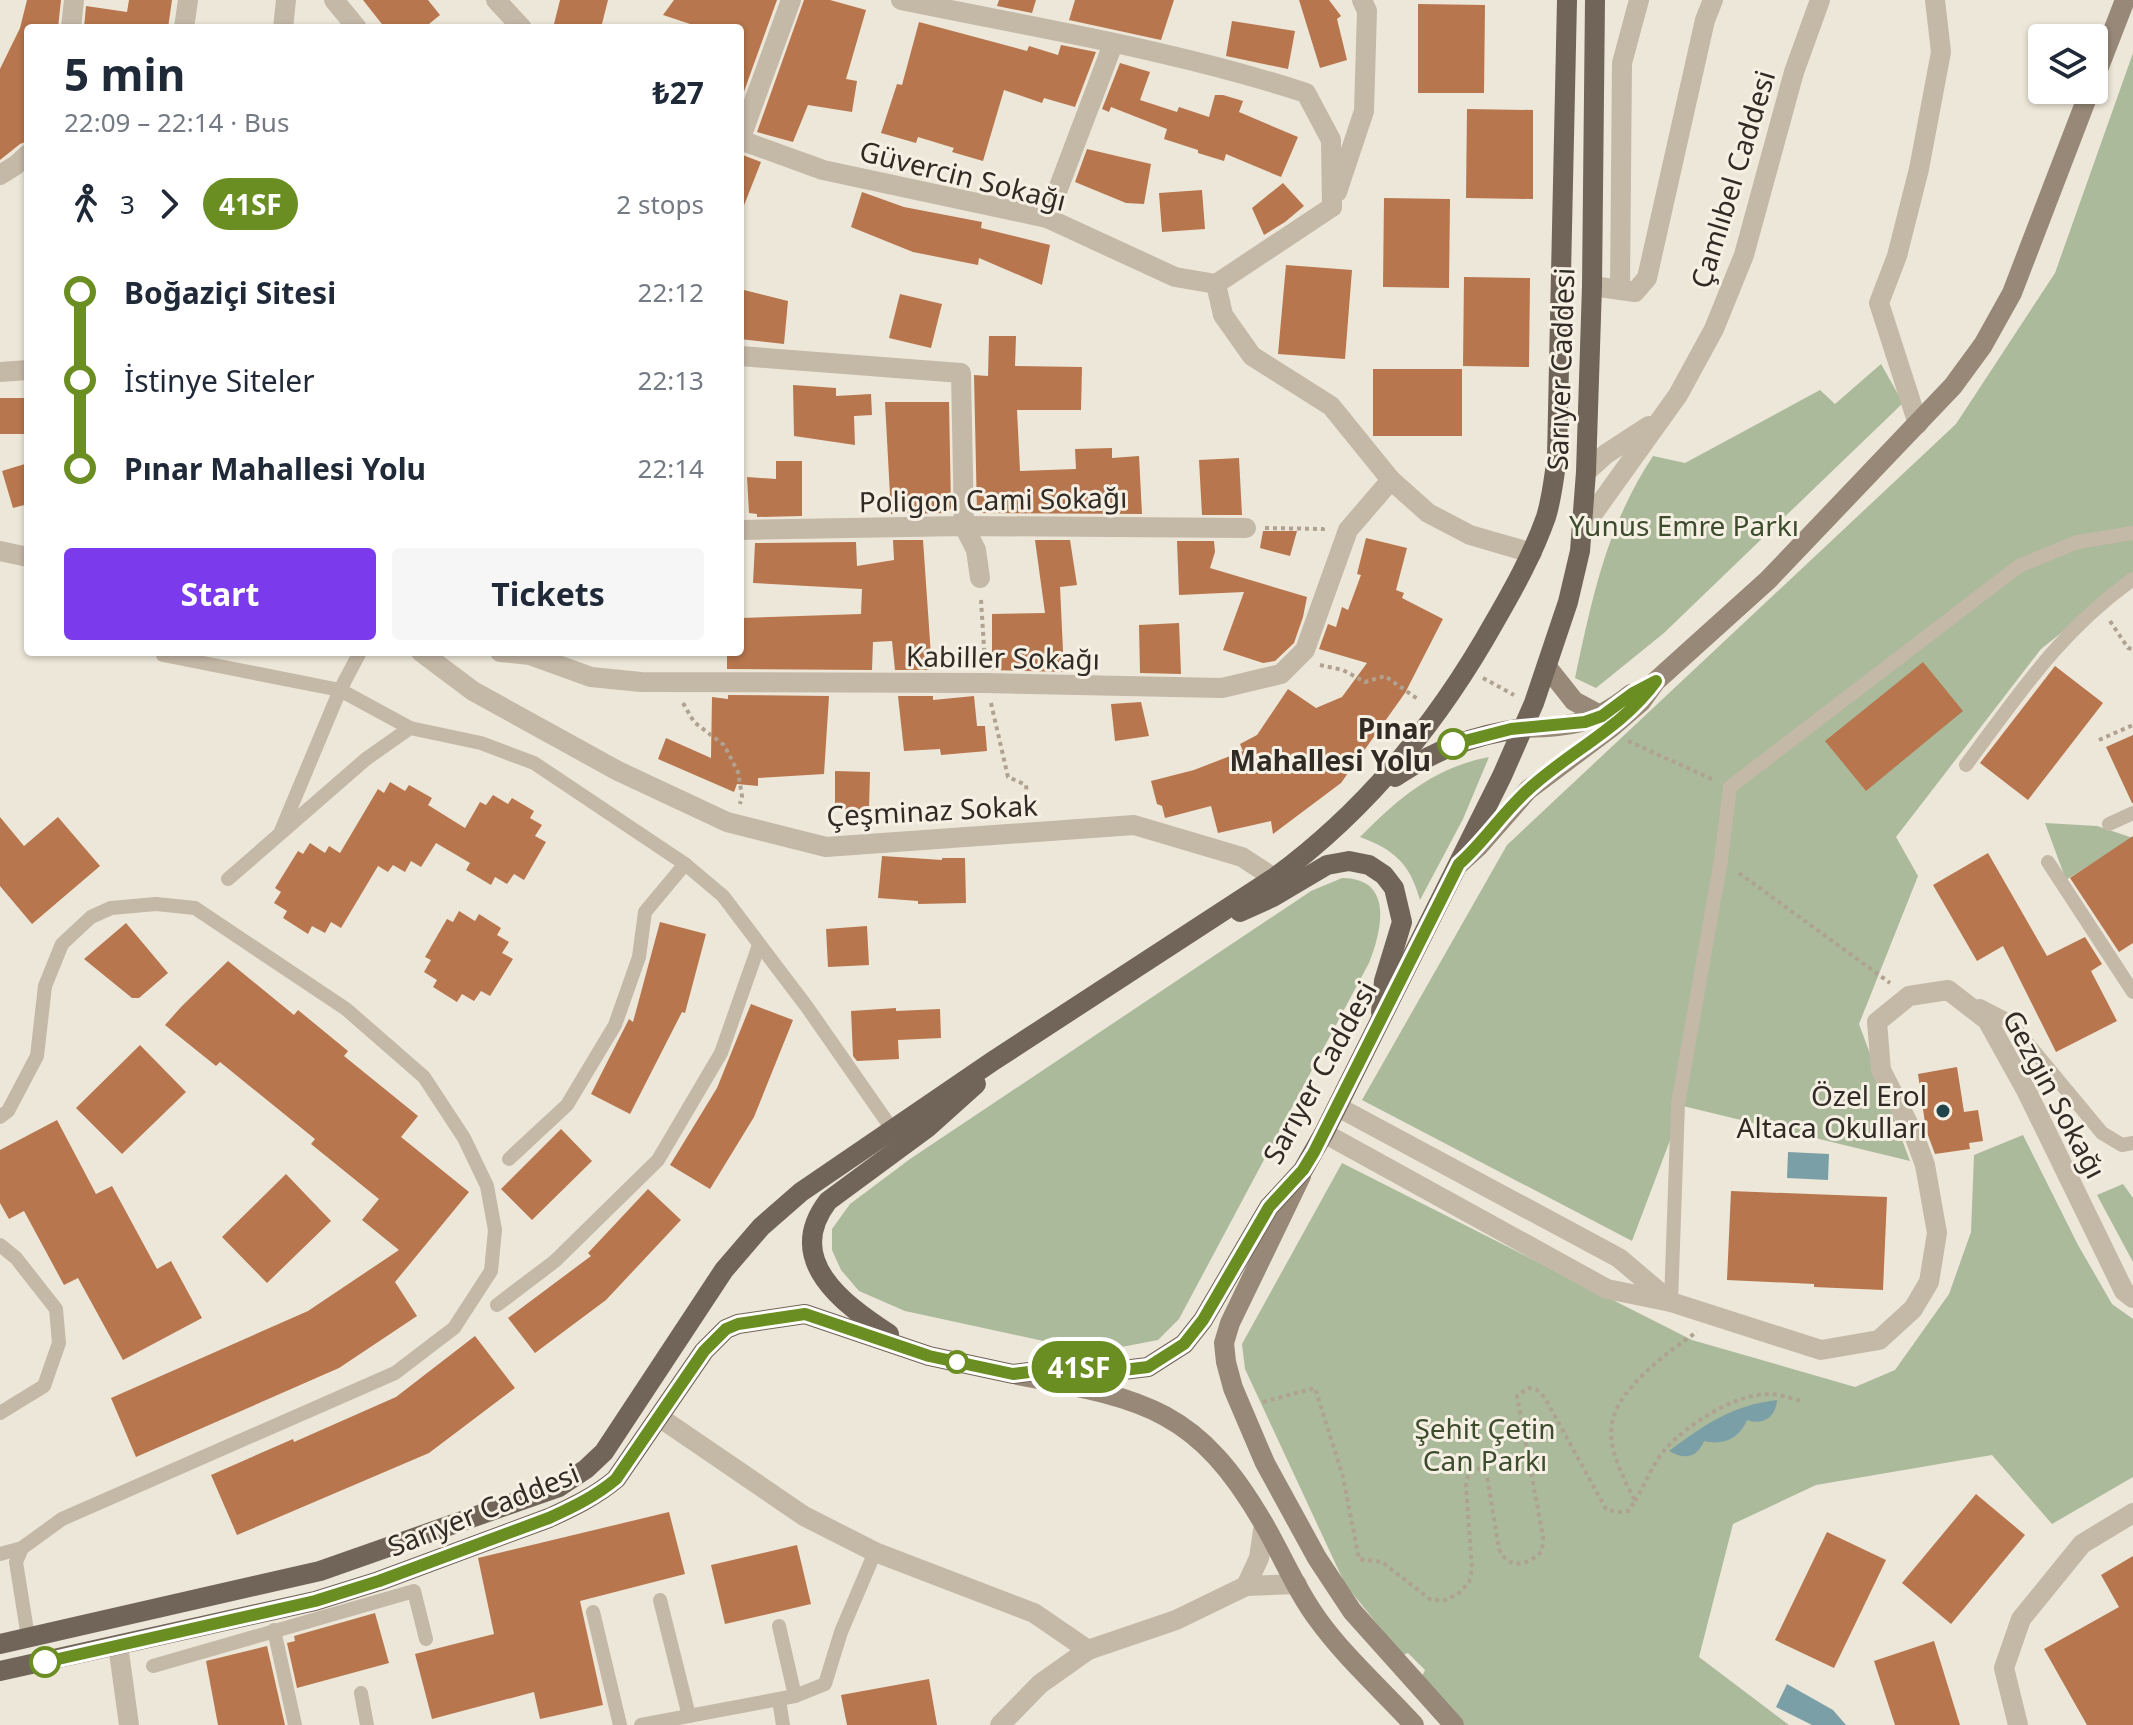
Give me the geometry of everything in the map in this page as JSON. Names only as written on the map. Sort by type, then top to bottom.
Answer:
[{"type":"main road","name":"Sarıyer Caddesi","points":[[0,1644],[320,1571],[559,1487],[604,1452],[724,1270],[761,1227],[801,1192],[993,1061],[1274,878],[1373,792],[1468,670],[1532,553],[1547,514],[1557,457],[1567,0]]},
{"type":"main road","name":"Sarıyer Caddesi","points":[[0,1671],[315,1601],[379,1581],[549,1518],[601,1492],[616,1479],[704,1351],[726,1329],[738,1324],[805,1314],[929,1356],[1013,1374],[1053,1369],[1123,1370],[1148,1367],[1184,1344],[1203,1320],[1269,1207],[1303,1170],[1338,1107],[1524,728],[1568,602],[1580,551],[1586,472],[1592,286],[1595,0]]},
{"type":"main road","points":[[2108,44],[2125,0]]},
{"type":"main road","points":[[1459,864],[1528,790],[1641,702],[1656,681],[1768,580],[1953,386],[1983,345],[2012,293],[2085,104]]},
{"type":"main road","points":[[1547,514],[1586,472]]},
{"type":"main road","points":[[1547,667],[1574,701],[1602,716]]},
{"type":"main road","points":[[1373,792],[1430,754],[1453,744],[1524,728],[1567,726],[1602,716],[1633,693],[1656,681]]},
{"type":"main road","points":[[1210,921],[1241,912],[1273,897],[1327,865],[1349,861],[1369,865],[1384,875],[1394,888],[1402,922],[1384,981],[1380,1024]]},
{"type":"main road","points":[[929,1356],[860,1315],[833,1291],[817,1268],[812,1250],[814,1231],[818,1213],[828,1201],[896,1153],[954,1106],[993,1061]]},
{"type":"main road","points":[[1303,1170],[1240,1302],[1224,1343],[1226,1362],[1242,1408],[1273,1476],[1317,1558],[1352,1611],[1454,1725]]},
{"type":"main road","points":[[1013,1374],[1131,1399],[1182,1424],[1235,1477],[1319,1621],[1414,1725]]},
{"type":"street","points":[[71,24],[74,0]]},
{"type":"street","points":[[185,24],[188,0]]},
{"type":"street","points":[[283,24],[286,0]]},
{"type":"street","points":[[334,0],[354,24]]},
{"type":"street","points":[[496,0],[518,24]]},
{"type":"street","points":[[744,129],[791,0]]},
{"type":"street","points":[[901,0],[1113,44],[1263,79],[1306,93],[1331,140],[1332,207]]},
{"type":"street","points":[[1362,0],[1367,11],[1364,111],[1332,207],[1216,284],[1223,315],[1252,356],[1331,406],[1391,480],[1428,513],[1470,535],[1532,553]]},
{"type":"street","points":[[1620,290],[1622,63],[1639,0]]},
{"type":"street","points":[[1592,286],[1635,292],[1647,278],[1705,20],[1713,0]]},
{"type":"street","name":"Çamlıbel Caddesi","points":[[1582,529],[1678,395],[1714,329],[1744,255],[1794,72],[1820,0]]},
{"type":"street","points":[[1918,424],[1879,303],[1897,256],[1919,169],[1941,52],[1935,0]]},
{"type":"street","points":[[1047,218],[1113,44]]},
{"type":"street","name":"Güvercin Sokağı","points":[[744,141],[823,170],[1047,218],[1175,277],[1216,284]]},
{"type":"street","points":[[0,175],[24,158]]},
{"type":"street","points":[[744,356],[961,373],[964,526],[976,550],[980,578]]},
{"type":"street","points":[[0,372],[24,370]]},
{"type":"street","points":[[1586,472],[1606,454],[1656,422]]},
{"type":"street","name":"Kabiller Sokağı","points":[[533,656],[591,677],[661,682],[986,683],[1222,688],[1281,674],[1305,650],[1348,530],[1391,480]]},
{"type":"street","name":"Poligon Cami Sokağı","points":[[744,530],[964,526],[1246,528]]},
{"type":"street","points":[[0,551],[24,550]]},
{"type":"street","points":[[0,551],[24,556]]},
{"type":"street","name":"Çeşminaz Sokak","points":[[426,656],[473,691],[618,771],[734,824],[826,847],[1134,825],[1242,857],[1274,878]]},
{"type":"street","points":[[1324,1133],[1607,1289],[1671,1302],[1821,1350],[1879,1340],[1913,1309],[1929,1282],[1937,1233],[1925,1165],[1914,1135],[1881,1070],[1877,1022],[1909,996],[1948,990]]},
{"type":"street","name":"Gezgin Sokağı","points":[[1948,990],[1987,1020],[2027,1092],[2124,1291],[2133,1298]]},
{"type":"street","points":[[1338,1107],[1619,1258],[1671,1302]]},
{"type":"street","points":[[659,1417],[804,1516],[875,1552],[1034,1613],[1088,1650]]},
{"type":"street","points":[[2018,1725],[2004,1668],[2021,1619],[2082,1544],[2133,1513]]},
{"type":"street","points":[[1246,1586],[1259,1558],[1264,1524]]},
{"type":"street","points":[[1000,1725],[1040,1684],[1088,1650],[1176,1620],[1246,1586],[1297,1584]]},
{"type":"street","points":[[118,1645],[129,1725]]},
{"type":"lane","points":[[1671,1302],[1678,1104],[1721,860],[1730,787],[2019,566],[2077,542],[2133,533]]},
{"type":"lane","points":[[1966,765],[2052,651],[2098,604],[2133,579]]},
{"type":"lane","points":[[168,656],[340,690],[410,728],[481,743],[534,763],[685,864],[723,896],[807,1007],[892,1129]]},
{"type":"lane","points":[[279,835],[340,690],[358,656]]},
{"type":"lane","points":[[228,879],[366,759],[410,728]]},
{"type":"lane","points":[[2109,824],[2133,813]]},
{"type":"lane","points":[[2048,862],[2133,992]]},
{"type":"lane","points":[[509,1159],[567,1105],[615,1025],[639,957],[645,912],[685,864]]},
{"type":"lane","points":[[0,1117],[8,1111],[37,1056],[45,986],[62,944],[91,917],[111,908],[156,904],[195,908],[346,1009],[424,1077],[464,1138],[487,1186],[495,1230],[491,1271],[454,1328],[395,1373],[62,1519],[22,1548],[0,1554]]},
{"type":"lane","points":[[497,1305],[555,1261],[658,1160],[721,1053],[759,945]]},
{"type":"lane","points":[[1948,990],[2009,1021],[2102,1133],[2122,1145],[2133,1143]]},
{"type":"lane","points":[[0,1245],[16,1258],[56,1309],[59,1343],[44,1386],[0,1413]]},
{"type":"lane","points":[[22,1548],[16,1562],[28,1637]]},
{"type":"lane","points":[[641,1725],[779,1700],[825,1684],[841,1632],[875,1552]]},
{"type":"lane","points":[[153,1666],[414,1591],[426,1639]]},
{"type":"lane","points":[[660,1600],[689,1716]]},
{"type":"lane","points":[[593,1612],[620,1725]]},
{"type":"lane","points":[[779,1626],[795,1696]]},
{"type":"lane","points":[[274,1630],[295,1725]]},
{"type":"lane","points":[[361,1693],[367,1725]]},
{"type":"lane","points":[[779,1700],[783,1725]]},
{"type":"path","points":[[1246,528],[1323,529],[1322,546],[1340,552]]},
{"type":"path","points":[[980,578],[986,683],[1008,777],[1026,785],[1030,819],[1015,822],[1009,835]]},
{"type":"path","points":[[2098,604],[2128,648],[2133,649]]},
{"type":"path","points":[[1305,650],[1313,663],[1343,670],[1365,682],[1385,676],[1437,713]]},
{"type":"path","points":[[661,682],[688,708],[694,722],[724,745],[738,772],[742,796],[734,824]]},
{"type":"path","points":[[2099,740],[2133,725]]},
{"type":"path","points":[[1591,742],[1603,755],[1629,740],[1730,787]]},
{"type":"path","points":[[1721,860],[1909,996]]},
{"type":"path","points":[[1635,1501],[1616,1463],[1611,1423],[1625,1392],[1679,1345],[1719,1317]]},
{"type":"path","points":[[1242,1408],[1315,1388],[1343,1477],[1359,1559],[1382,1562],[1431,1600],[1446,1600],[1459,1593],[1469,1582],[1472,1569],[1466,1486],[1468,1475],[1475,1468],[1484,1470],[1487,1476],[1503,1558],[1513,1564],[1524,1564],[1542,1551],[1543,1537],[1517,1396],[1528,1388],[1536,1389],[1545,1398],[1606,1509],[1619,1512],[1628,1511],[1666,1448],[1720,1409],[1745,1399],[1771,1394],[1802,1401]]},
{"type":"green space","points":[[2133,53],[2133,576],[2041,649],[1896,837],[1918,876],[1859,1024],[1910,1161],[1683,1106],[1632,1241],[1362,1100],[1507,845],[1956,424],[2055,273]]},
{"type":"green space","name":"Yunus Emre Parkı","points":[[1881,364],[1903,403],[1664,633],[1596,688],[1575,678],[1595,590],[1612,536],[1653,456],[1685,463],[1820,390],[1835,404]]},
{"type":"green space","points":[[1489,757],[1463,819],[1420,900],[1411,877],[1399,860],[1383,847],[1360,837],[1418,786],[1451,769]]},
{"type":"green space","points":[[2045,823],[2097,826],[2133,838],[2066,880]]},
{"type":"green space","points":[[1342,878],[1359,880],[1377,896],[1380,922],[1369,963],[1179,1319],[1158,1340],[1111,1349],[1080,1349],[905,1311],[859,1291],[841,1270],[832,1250],[832,1229],[850,1204],[910,1159],[1311,891]]},
{"type":"green space","name":"Şehit Çetin Can Parkı","points":[[2023,1135],[2078,1245],[2112,1304],[2133,1319],[2133,1477],[2052,1524],[1992,1455],[1816,1485],[1733,1524],[1699,1657],[1789,1725],[1464,1725],[1421,1678],[1425,1670],[1408,1653],[1402,1655],[1345,1584],[1245,1369],[1242,1344],[1342,1163],[1692,1340],[1855,1387],[1895,1370],[1949,1294],[1971,1232],[1974,1155]]},
{"type":"green space","points":[[2123,1184],[2133,1198],[2133,1262],[2097,1195]]},
{"type":"water","points":[[1788,1152],[1829,1154],[1828,1180],[1787,1178]]},
{"type":"water","points":[[1777,1400],[1768,1419],[1758,1422],[1747,1420],[1740,1432],[1730,1439],[1704,1441],[1698,1451],[1690,1456],[1669,1451],[1719,1418],[1746,1407]]},
{"type":"water","points":[[1787,1684],[1833,1710],[1846,1725],[1812,1725],[1776,1707]]},
{"type":"building","points":[[27,0],[61,0],[58,24],[24,24],[24,142],[0,160],[0,69],[20,28]]},
{"type":"building","points":[[129,0],[172,0],[169,24],[84,24],[86,6],[127,12]]},
{"type":"building","points":[[363,0],[428,0],[440,15],[429,24],[382,24]]},
{"type":"building","points":[[560,0],[608,0],[602,24],[554,24]]},
{"type":"building","points":[[674,0],[777,0],[744,91],[744,24],[690,24],[663,15]]},
{"type":"building","points":[[804,0],[830,0],[866,10],[846,79],[857,81],[852,112],[808,105],[793,142],[757,132]]},
{"type":"building","points":[[999,0],[1036,0],[1032,13],[997,6]]},
{"type":"building","points":[[1075,0],[1174,0],[1161,40],[1069,20]]},
{"type":"building","points":[[1299,0],[1329,0],[1341,16],[1337,19],[1347,60],[1320,68]]},
{"type":"building","points":[[1418,4],[1485,5],[1484,93],[1418,93]]},
{"type":"building","points":[[1232,21],[1295,31],[1288,69],[1226,56]]},
{"type":"building","points":[[919,22],[1027,51],[1029,46],[1058,55],[1061,45],[1096,52],[1075,107],[1044,98],[1042,103],[1004,90],[983,161],[918,137],[916,143],[881,133],[897,84],[902,85]]},
{"type":"building","points":[[1120,63],[1150,72],[1140,100],[1177,112],[1179,107],[1209,117],[1215,95],[1223,95],[1243,101],[1239,112],[1298,137],[1281,177],[1226,154],[1224,161],[1198,153],[1198,150],[1164,139],[1167,129],[1111,107],[1109,112],[1102,109]]},
{"type":"building","points":[[1467,109],[1533,110],[1533,199],[1466,198]]},
{"type":"building","points":[[1087,149],[1151,164],[1144,204],[1126,203],[1075,182]]},
{"type":"building","points":[[744,156],[761,162],[744,205]]},
{"type":"building","points":[[1283,183],[1304,206],[1264,235],[1252,208]]},
{"type":"building","points":[[1202,190],[1205,229],[1162,232],[1159,193]]},
{"type":"building","points":[[862,192],[904,207],[982,222],[981,228],[1050,245],[1042,285],[979,258],[978,265],[913,252],[851,227]]},
{"type":"building","points":[[1384,198],[1450,199],[1449,288],[1383,287]]},
{"type":"building","points":[[1286,265],[1352,270],[1345,359],[1278,354]]},
{"type":"building","points":[[1464,277],[1530,278],[1529,367],[1463,366]]},
{"type":"building","points":[[744,290],[788,301],[784,344],[744,339]]},
{"type":"building","points":[[900,294],[942,304],[931,348],[889,338]]},
{"type":"building","points":[[989,336],[1016,336],[1015,366],[1082,367],[1081,410],[1017,410],[1020,471],[1076,469],[1075,449],[1112,448],[1112,458],[1139,456],[1142,514],[977,513],[974,375],[988,376]]},
{"type":"building","points":[[1373,369],[1462,369],[1462,436],[1373,436]]},
{"type":"building","points":[[793,385],[836,388],[836,396],[871,394],[872,415],[854,416],[855,445],[794,436]]},
{"type":"building","points":[[0,398],[24,398],[24,434],[0,434]]},
{"type":"building","points":[[885,402],[949,402],[951,508],[947,513],[891,514]]},
{"type":"building","points":[[1239,458],[1242,515],[1202,515],[1199,460]]},
{"type":"building","points":[[776,461],[802,461],[802,516],[757,517],[757,514],[749,513],[747,477],[776,479]]},
{"type":"building","points":[[24,464],[24,505],[13,508],[2,471]]},
{"type":"building","points":[[1263,531],[1297,531],[1290,556],[1260,548]]},
{"type":"building","points":[[1366,538],[1407,548],[1396,590],[1404,593],[1402,598],[1443,619],[1405,693],[1341,783],[1273,834],[1271,821],[1218,833],[1211,806],[1165,818],[1162,806],[1157,804],[1151,781],[1194,770],[1243,751],[1240,744],[1257,735],[1288,689],[1316,708],[1342,697],[1367,663],[1319,649],[1328,624],[1336,627],[1342,607],[1348,610],[1361,575],[1357,574]]},
{"type":"building","points":[[893,540],[923,540],[932,670],[895,670],[892,641],[873,642],[872,670],[727,669],[727,656],[744,656],[744,618],[861,614],[862,589],[753,583],[755,543],[856,542],[857,566],[894,560]]},
{"type":"building","points":[[1035,540],[1070,540],[1077,585],[1060,587],[1064,672],[992,670],[992,614],[1045,613]]},
{"type":"building","points":[[1177,541],[1214,541],[1215,552],[1210,568],[1307,597],[1294,643],[1275,661],[1263,663],[1223,650],[1244,592],[1179,595]]},
{"type":"building","points":[[1179,623],[1181,674],[1140,673],[1139,625]]},
{"type":"building","points":[[1923,662],[1963,711],[1866,791],[1825,741]]},
{"type":"building","points":[[2055,666],[2103,703],[2028,800],[1980,763]]},
{"type":"building","points":[[728,695],[829,696],[824,774],[758,778],[758,786],[737,784],[734,792],[658,759],[666,738],[711,758],[712,697],[728,699]]},
{"type":"building","points":[[898,696],[933,696],[933,700],[974,696],[977,726],[985,726],[987,751],[941,755],[940,749],[904,751]]},
{"type":"building","points":[[1141,702],[1149,736],[1115,741],[1111,704]]},
{"type":"building","points":[[2133,735],[2133,803],[2132,803],[2106,747]]},
{"type":"building","points":[[835,771],[870,772],[869,810],[835,809]]},
{"type":"building","points":[[390,782],[405,791],[409,785],[432,798],[428,805],[465,828],[480,802],[486,805],[493,795],[508,804],[512,798],[534,811],[530,818],[542,825],[535,836],[546,842],[524,880],[514,874],[507,884],[495,877],[491,885],[466,870],[470,863],[436,843],[421,867],[411,861],[405,872],[393,865],[388,872],[378,866],[341,928],[331,922],[325,933],[312,926],[308,934],[283,918],[287,911],[274,903],[281,892],[275,888],[298,851],[303,854],[310,843],[325,853],[329,846],[340,853],[378,789],[384,793]]},
{"type":"building","points":[[0,817],[24,846],[58,817],[100,866],[32,924],[0,886]]},
{"type":"building","points":[[2133,836],[2133,943],[2119,952],[2070,878]]},
{"type":"building","points":[[1988,853],[2047,956],[2085,937],[2102,964],[2091,971],[2117,1021],[2056,1052],[2003,946],[1977,961],[1933,885]]},
{"type":"building","points":[[882,856],[942,860],[965,858],[966,903],[918,904],[918,901],[878,898]]},
{"type":"building","points":[[459,911],[475,921],[479,914],[501,928],[497,935],[509,942],[502,953],[513,959],[490,996],[481,991],[474,1001],[462,994],[457,1002],[433,987],[437,980],[424,972],[431,960],[425,957],[447,919],[453,922]]},
{"type":"building","points":[[660,922],[706,934],[685,1013],[682,1012],[630,1114],[591,1094],[629,1019],[633,1022]]},
{"type":"building","points":[[126,923],[168,973],[139,998],[132,998],[84,959]]},
{"type":"building","points":[[867,926],[869,965],[828,967],[826,929]]},
{"type":"building","points":[[228,961],[294,1015],[298,1010],[348,1051],[344,1056],[418,1116],[401,1137],[469,1192],[395,1282],[417,1316],[339,1368],[136,1457],[111,1398],[308,1311],[399,1250],[362,1220],[379,1199],[311,1144],[315,1139],[220,1062],[216,1066],[165,1025]]},
{"type":"building","points":[[751,1004],[793,1020],[754,1117],[710,1189],[670,1165],[717,1088]]},
{"type":"building","points":[[896,1008],[896,1011],[940,1009],[941,1038],[898,1040],[899,1059],[857,1061],[853,1056],[851,1011]]},
{"type":"building","points":[[140,1045],[186,1092],[122,1154],[76,1108]]},
{"type":"building","name":"Özel Erol Altaca Okulları","points":[[1957,1067],[1964,1112],[1978,1110],[1983,1141],[1969,1143],[1970,1149],[1935,1154],[1926,1130],[1918,1074]]},
{"type":"building","points":[[57,1120],[96,1194],[112,1186],[157,1269],[171,1261],[202,1318],[123,1360],[78,1278],[64,1285],[24,1211],[9,1219],[0,1203],[0,1150]]},
{"type":"building","points":[[561,1129],[592,1161],[532,1220],[501,1189]]},
{"type":"building","points":[[286,1174],[331,1221],[267,1283],[222,1237]]},
{"type":"building","points":[[648,1189],[681,1220],[606,1300],[535,1353],[508,1318],[591,1256],[588,1253]]},
{"type":"building","points":[[1731,1191],[1887,1197],[1883,1290],[1727,1280]]},
{"type":"building","points":[[475,1336],[515,1388],[429,1453],[237,1535],[211,1475],[396,1397]]},
{"type":"building","points":[[1976,1494],[2025,1535],[1951,1624],[1902,1583]]},
{"type":"building","points":[[669,1512],[685,1574],[580,1601],[603,1705],[540,1719],[534,1692],[432,1719],[415,1654],[494,1634],[478,1558]]},
{"type":"building","points":[[1827,1532],[1886,1560],[1834,1668],[1775,1640]]},
{"type":"building","points":[[797,1545],[811,1604],[725,1624],[711,1565]]},
{"type":"building","points":[[2133,1556],[2133,1725],[2087,1725],[2044,1649],[2119,1607],[2101,1575]]},
{"type":"building","points":[[375,1613],[389,1663],[297,1688],[287,1643],[295,1641],[294,1636]]},
{"type":"building","points":[[1934,1641],[1960,1725],[1895,1725],[1874,1661]]},
{"type":"building","points":[[267,1646],[285,1725],[218,1725],[206,1661]]},
{"type":"building","points":[[929,1679],[937,1725],[847,1725],[841,1695]]},
{"type":"bus line","name":"41SF","points":[[45,1662],[315,1601],[379,1581],[575,1506],[601,1492],[616,1479],[704,1351],[726,1329],[738,1324],[805,1314],[929,1356],[1013,1374],[1088,1367],[1123,1370],[1148,1367],[1170,1355],[1184,1344],[1203,1320],[1269,1207],[1303,1170],[1338,1107],[1459,864],[1528,790],[1612,727],[1641,702],[1656,681],[1633,693],[1602,716],[1585,722],[1511,729],[1453,744]]},
{"type":"place","name":"Pınar Mahallesi Yolu","points":[[1453,744]]},
{"type":"place","name":"Özel Erol Altaca Okulları","points":[[1943,1111]]}]
